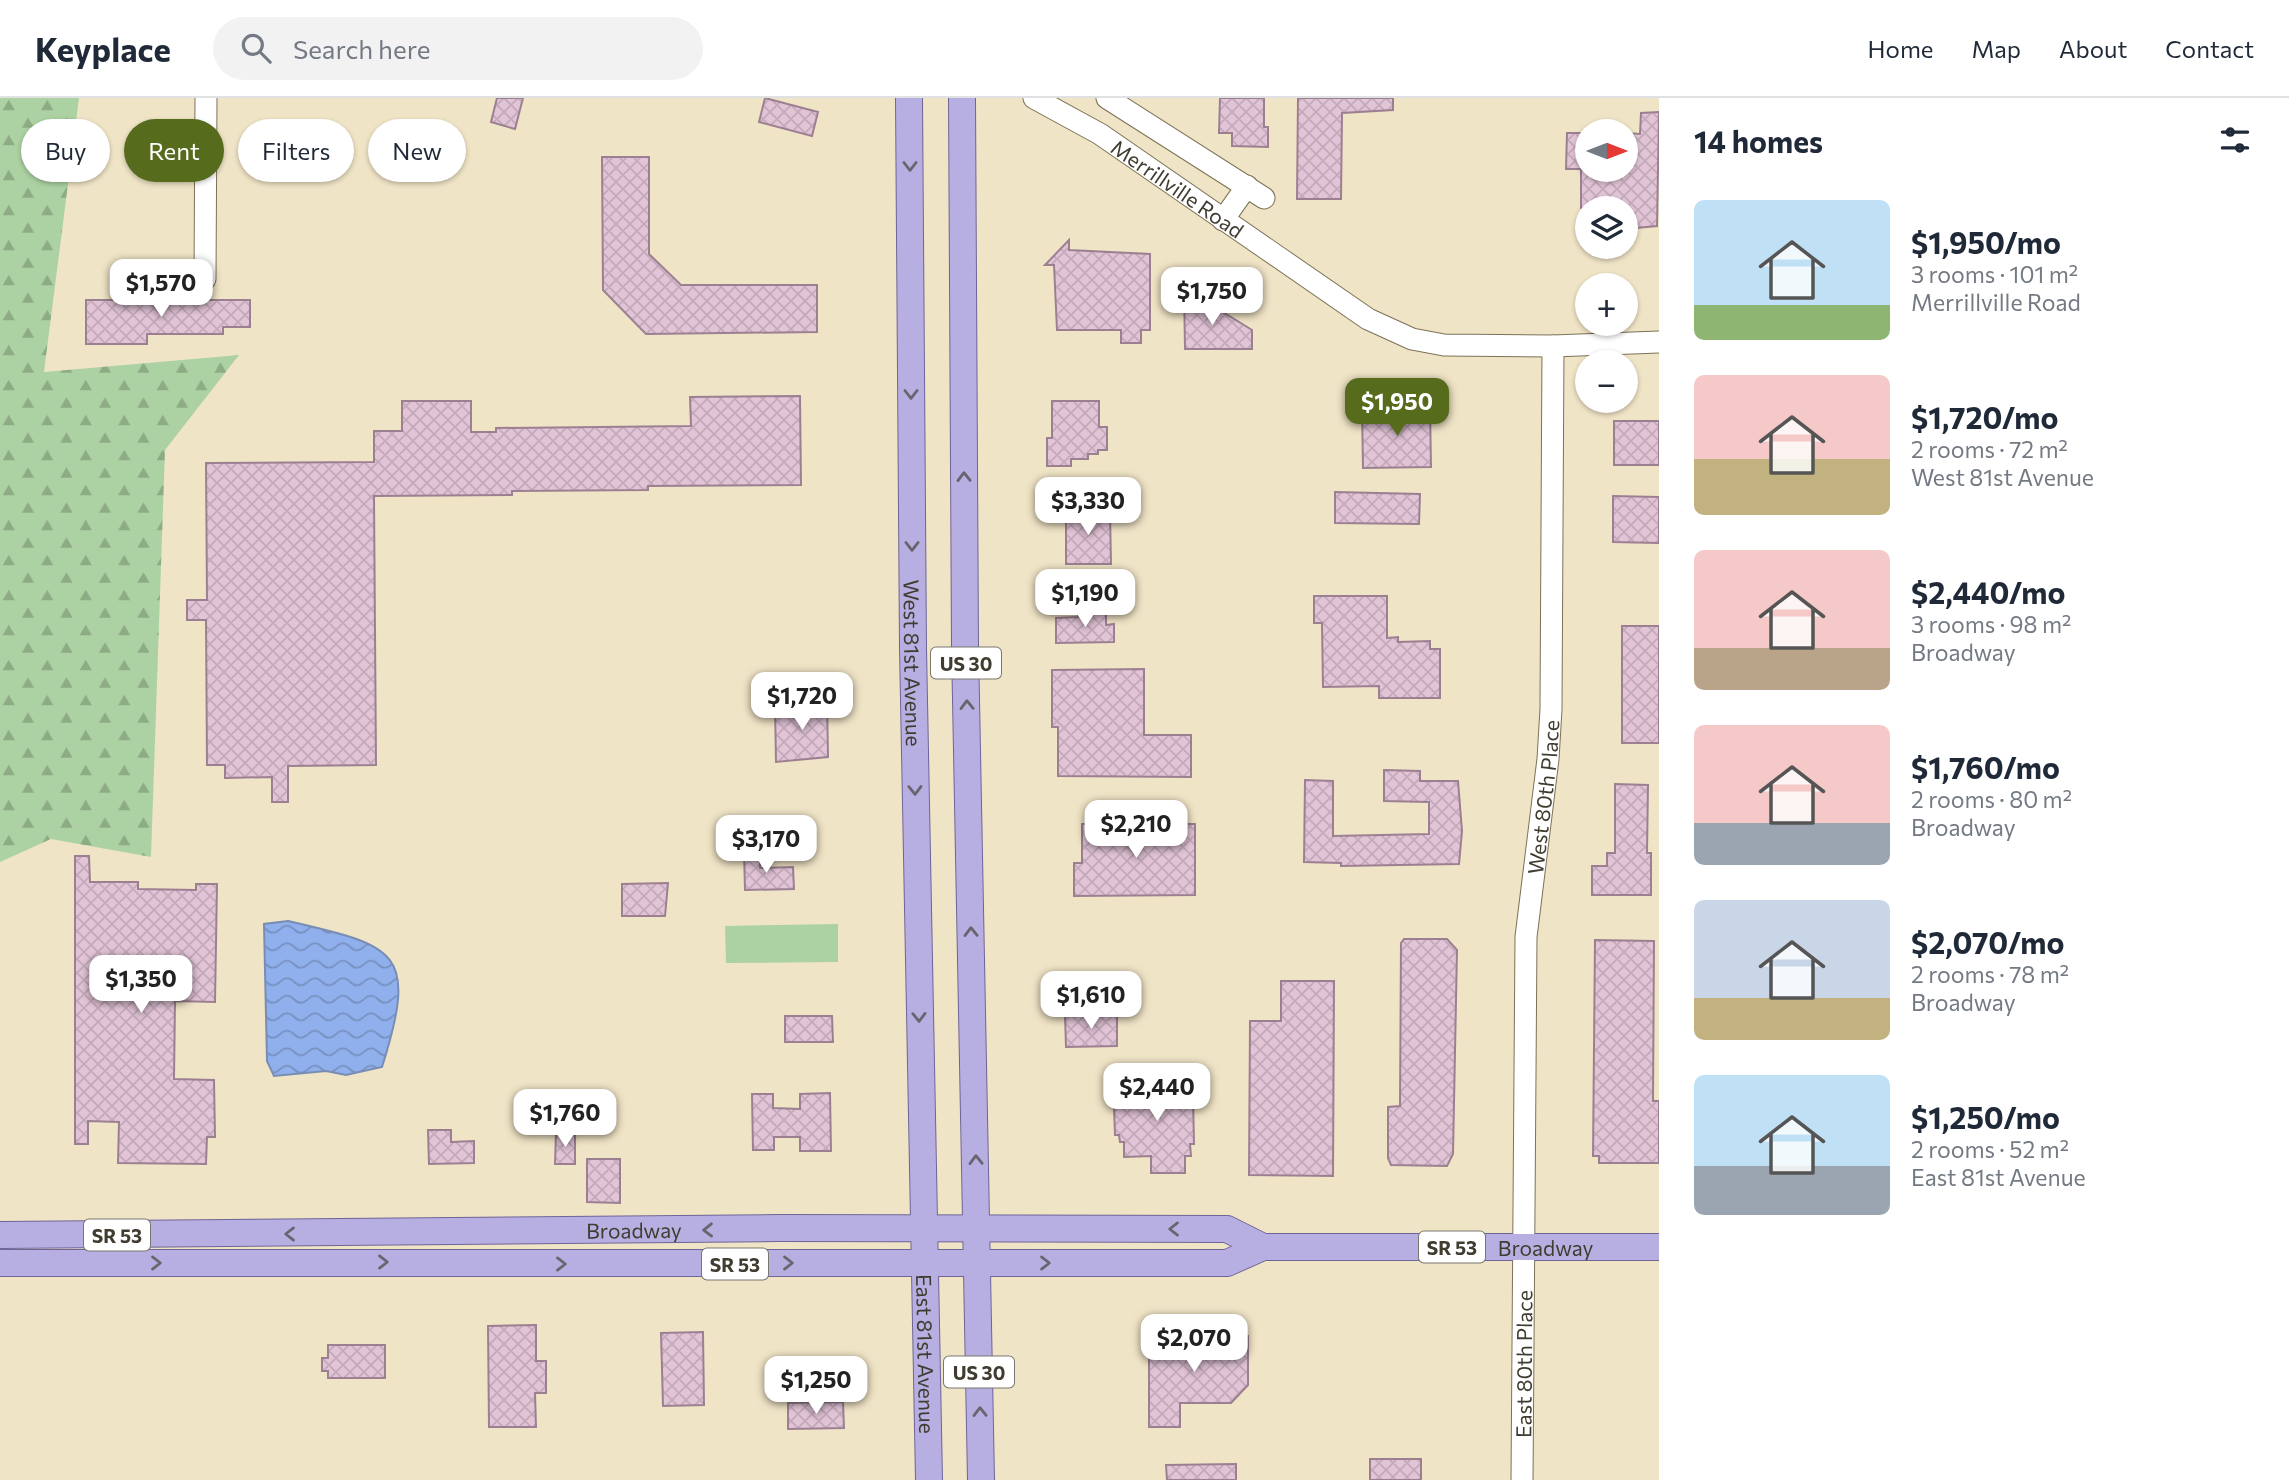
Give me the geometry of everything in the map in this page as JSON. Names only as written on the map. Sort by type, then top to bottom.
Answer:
[{"type":"main road","name":"West 81st Avenue","points":[[909,98],[913,648],[923,1229]]},
{"type":"main road","name":"US 30","points":[[962,98],[965,647],[981,1480]]},
{"type":"main road","name":"Broadway","points":[[0,1235],[977,1228],[1227,1229],[1263,1247]]},
{"type":"main road","name":"East 81st Avenue","points":[[923,1229],[929,1480]]},
{"type":"main road","name":"Broadway","points":[[0,1263],[1227,1263],[1263,1247],[1659,1247]]},
{"type":"street","points":[[205,279],[206,98]]},
{"type":"street","name":"Merrillville Road","points":[[1034,98],[1100,134],[1368,319],[1395,333],[1428,343],[1553,346],[1659,342]]},
{"type":"street","points":[[1107,98],[1256,192],[1223,220]]},
{"type":"street","name":"West 80th Place","points":[[1524,1248],[1526,937],[1548,759],[1551,709],[1553,346]]},
{"type":"street","name":"East 80th Place","points":[[1522,1480],[1524,1248]]},
{"type":"green space","points":[[0,98],[79,98],[76,119],[21,119],[21,182],[68,182],[44,372],[239,355],[165,450],[151,857],[51,839],[0,862]]},
{"type":"green space","points":[[838,924],[838,962],[726,963],[725,926]]},
{"type":"water","points":[[288,921],[353,938],[375,947],[389,960],[397,976],[398,998],[382,1067],[346,1075],[326,1071],[274,1076],[267,1061],[264,924]]},
{"type":"building","points":[[497,98],[523,98],[515,129],[491,122]]},
{"type":"building","points":[[765,98],[818,112],[812,136],[759,122]]},
{"type":"building","points":[[1220,98],[1264,98],[1264,127],[1268,127],[1268,147],[1232,146],[1232,133],[1219,133]]},
{"type":"building","points":[[1298,98],[1393,98],[1393,110],[1342,113],[1341,199],[1297,199]]},
{"type":"building","points":[[1659,112],[1657,226],[1638,228],[1638,196],[1581,196],[1581,182],[1638,182],[1641,113]]},
{"type":"building","points":[[1567,133],[1575,133],[1575,169],[1566,169]]},
{"type":"building","points":[[602,157],[649,157],[649,254],[681,285],[817,285],[817,332],[646,334],[603,290]]},
{"type":"building","points":[[1069,240],[1069,250],[1150,254],[1150,330],[1141,330],[1141,343],[1121,343],[1121,330],[1057,330],[1054,265],[1045,265]]},
{"type":"building","points":[[1184,288],[1252,330],[1252,349],[1185,349]]},
{"type":"building","points":[[86,300],[250,300],[250,327],[223,327],[223,334],[147,334],[147,344],[86,344]]},
{"type":"building","points":[[800,396],[801,485],[648,486],[648,490],[512,491],[512,495],[374,496],[376,765],[288,766],[288,802],[272,802],[272,777],[225,778],[225,765],[207,765],[206,620],[187,620],[187,600],[207,600],[206,463],[374,462],[374,431],[402,431],[402,401],[471,401],[471,432],[496,432],[496,428],[691,426],[690,397]]},
{"type":"building","points":[[1052,401],[1099,401],[1099,427],[1107,427],[1107,450],[1088,454],[1088,459],[1071,459],[1071,466],[1047,466],[1047,438],[1052,438]]},
{"type":"building","points":[[1430,407],[1431,467],[1363,468],[1362,408]]},
{"type":"building","points":[[1614,421],[1659,421],[1659,465],[1614,465]]},
{"type":"building","points":[[1335,492],[1420,494],[1419,524],[1335,523]]},
{"type":"building","points":[[1613,496],[1659,497],[1659,543],[1613,542]]},
{"type":"building","points":[[1066,510],[1110,510],[1111,564],[1066,564]]},
{"type":"building","points":[[1314,596],[1387,596],[1387,638],[1398,637],[1398,642],[1430,641],[1430,649],[1440,649],[1440,698],[1379,698],[1379,686],[1323,687],[1322,623],[1314,623]]},
{"type":"building","points":[[1078,613],[1106,613],[1106,625],[1114,624],[1114,642],[1056,643],[1056,618],[1078,617]]},
{"type":"building","points":[[1622,626],[1659,626],[1659,743],[1622,743]]},
{"type":"building","points":[[1144,669],[1144,735],[1191,735],[1191,777],[1058,776],[1058,727],[1052,727],[1052,670]]},
{"type":"building","points":[[814,698],[827,698],[828,757],[776,762],[775,707],[814,706]]},
{"type":"building","points":[[1384,770],[1420,771],[1420,781],[1458,781],[1462,831],[1459,864],[1341,866],[1341,863],[1304,862],[1305,780],[1333,781],[1333,836],[1429,834],[1429,802],[1384,801]]},
{"type":"building","points":[[1615,784],[1648,785],[1647,853],[1651,853],[1651,895],[1592,895],[1592,866],[1607,866],[1607,853],[1615,853]]},
{"type":"building","points":[[1082,824],[1195,824],[1195,895],[1074,896],[1074,863],[1082,863]]},
{"type":"building","points":[[744,852],[760,852],[760,868],[793,867],[794,889],[745,890]]},
{"type":"building","points":[[75,856],[89,856],[90,882],[138,882],[138,889],[196,890],[196,884],[217,884],[215,1002],[175,1001],[174,1079],[214,1080],[215,1137],[207,1137],[206,1164],[118,1163],[119,1122],[88,1121],[88,1144],[75,1144]]},
{"type":"building","points":[[668,883],[665,916],[622,916],[622,884]]},
{"type":"building","points":[[1404,939],[1447,939],[1457,950],[1453,1154],[1447,1166],[1391,1165],[1388,1158],[1388,1107],[1400,1106],[1401,943]]},
{"type":"building","points":[[1595,940],[1654,941],[1653,1101],[1659,1101],[1659,1163],[1599,1163],[1599,1156],[1593,1156]]},
{"type":"building","points":[[1281,981],[1334,981],[1333,1176],[1249,1175],[1250,1021],[1281,1021]]},
{"type":"building","points":[[1065,1015],[1117,1015],[1117,1046],[1066,1047]]},
{"type":"building","points":[[785,1016],[832,1016],[833,1042],[785,1042]]},
{"type":"building","points":[[1170,1077],[1170,1083],[1190,1083],[1190,1096],[1193,1096],[1194,1144],[1190,1144],[1191,1156],[1185,1156],[1185,1173],[1151,1173],[1151,1156],[1124,1157],[1124,1142],[1120,1142],[1119,1135],[1115,1135],[1114,1107],[1119,1107],[1119,1097],[1123,1097],[1123,1083],[1143,1083],[1143,1078]]},
{"type":"building","points":[[830,1093],[831,1151],[800,1151],[800,1137],[774,1137],[774,1150],[753,1150],[752,1094],[773,1094],[773,1108],[800,1109],[800,1094]]},
{"type":"building","points":[[428,1130],[451,1130],[451,1142],[474,1141],[474,1163],[429,1164]]},
{"type":"building","points":[[556,1133],[575,1133],[575,1164],[555,1164]]},
{"type":"building","points":[[587,1159],[620,1159],[620,1203],[587,1202]]},
{"type":"building","points":[[536,1325],[536,1361],[546,1361],[546,1393],[535,1393],[536,1427],[489,1427],[488,1326]]},
{"type":"building","points":[[703,1332],[704,1405],[663,1406],[661,1333]]},
{"type":"building","points":[[1154,1336],[1248,1336],[1248,1385],[1231,1403],[1180,1403],[1180,1427],[1149,1427],[1149,1342]]},
{"type":"building","points":[[328,1345],[385,1345],[385,1378],[328,1378],[328,1371],[322,1371],[322,1358],[328,1358]]},
{"type":"building","points":[[843,1402],[844,1428],[788,1429],[788,1403]]},
{"type":"building","points":[[1370,1459],[1421,1459],[1421,1480],[1370,1480]]},
{"type":"building","points":[[1236,1464],[1236,1480],[1167,1480],[1166,1465]]}]
